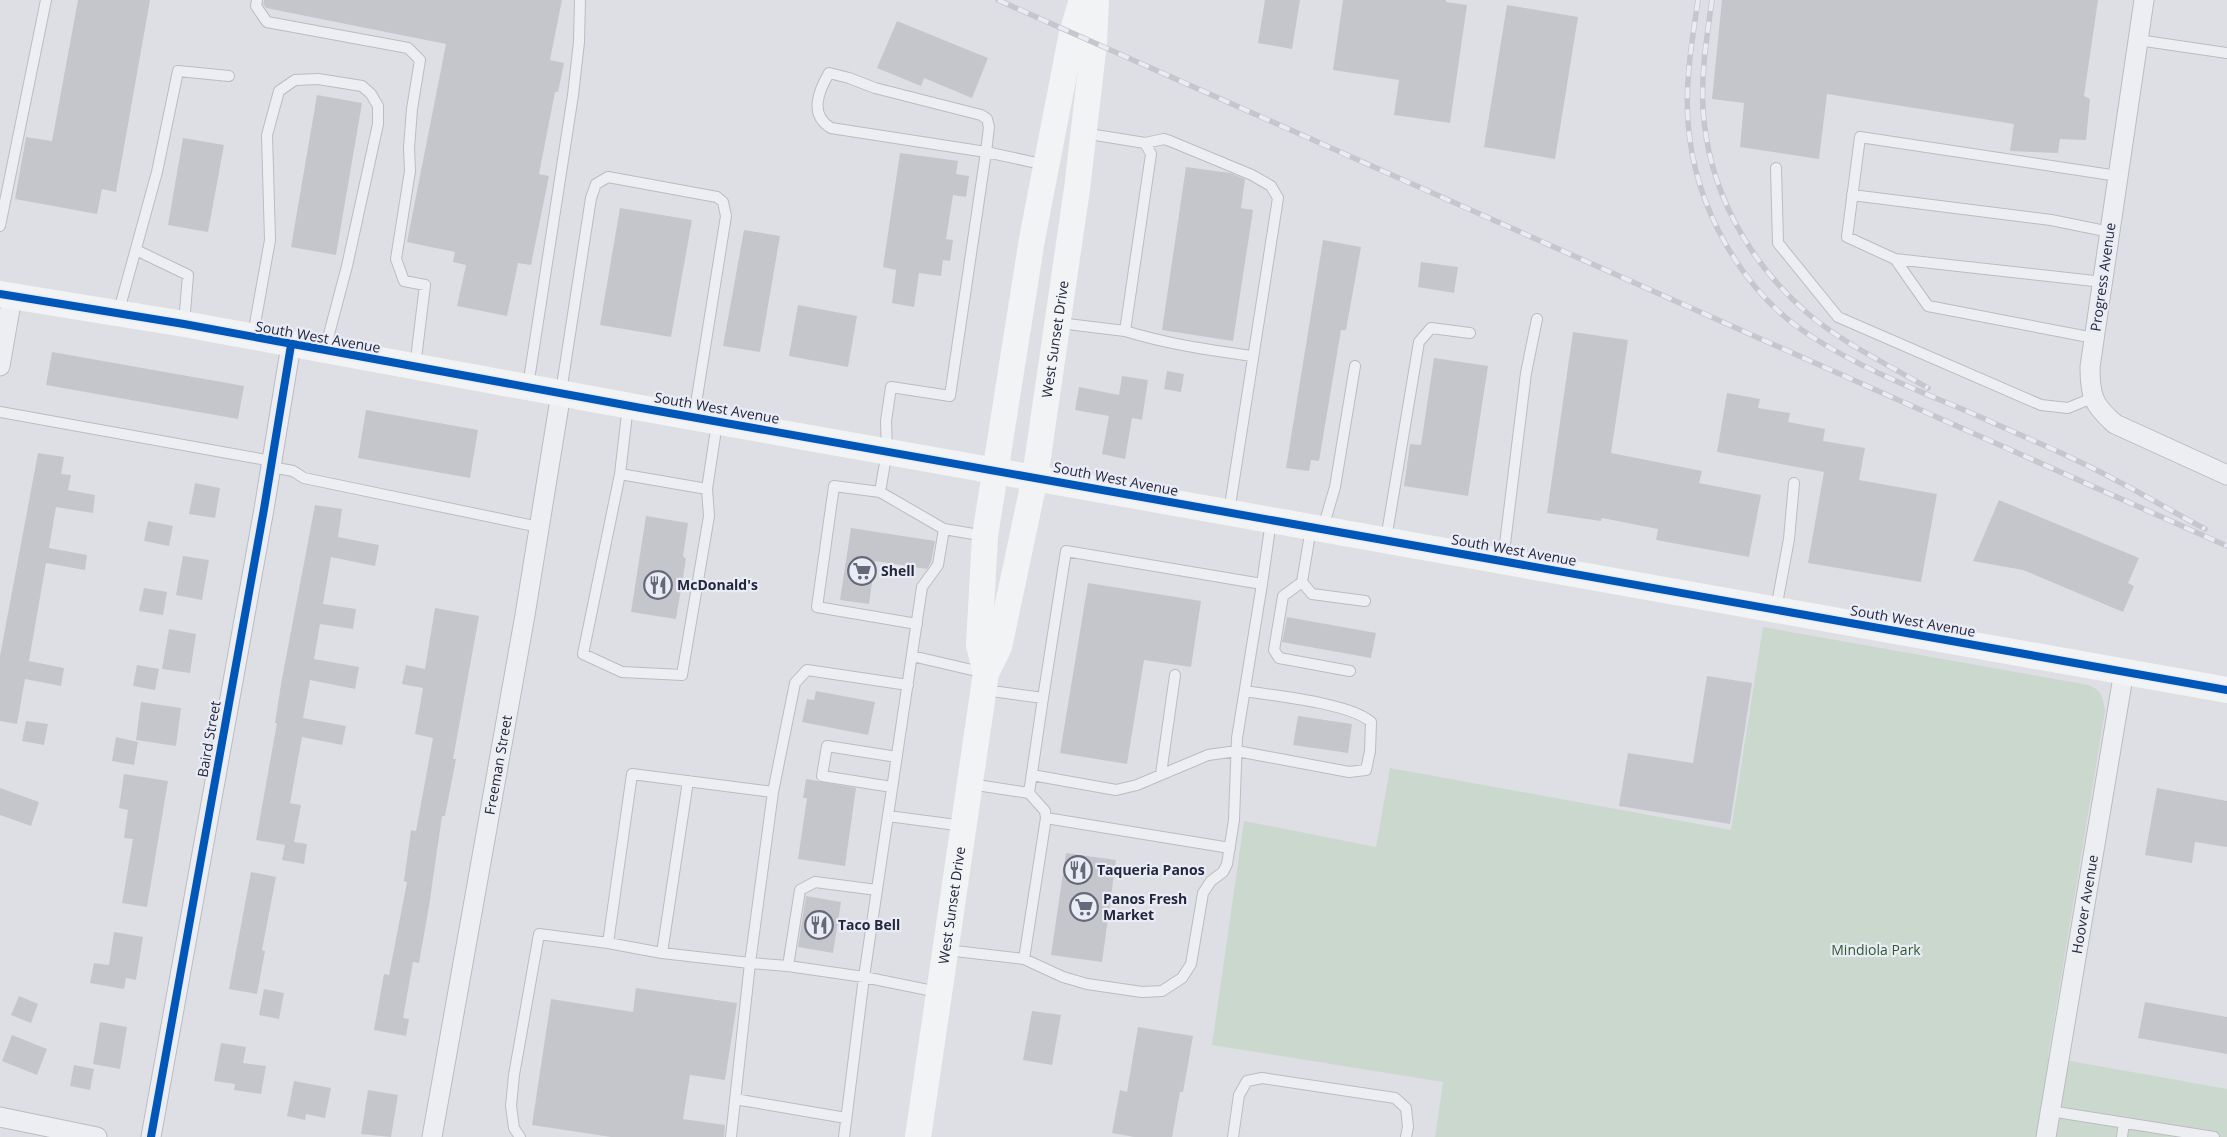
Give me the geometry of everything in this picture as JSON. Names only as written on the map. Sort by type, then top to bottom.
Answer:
[{"type":"street","name":"West Sunset Drive","points":[[985,682],[979,645],[985,536],[994,469],[1046,165],[1072,33],[1082,0]]},
{"type":"street","name":"West Sunset Drive","points":[[921,1135],[939,992],[985,682],[999,647],[1036,477],[1059,323],[1094,43],[1096,0]]},
{"type":"street","name":"Progress Avenue","points":[[2092,398],[2090,367],[2144,0]]},
{"type":"street","name":"South West Avenue","points":[[6,295],[184,324],[1229,513],[2227,690]]},
{"type":"street","points":[[0,366],[6,295]]},
{"type":"street","name":"Baird Street","points":[[151,1137],[291,344]]},
{"type":"street","name":"Freeman Street","points":[[432,1137],[561,393]]},
{"type":"street","points":[[2092,398],[2100,411],[2121,427],[2227,475]]},
{"type":"street","name":"Hoover Avenue","points":[[2046,1137],[2124,671]]},
{"type":"street","points":[[0,1117],[97,1137]]},
{"type":"lane","points":[[0,226],[46,0]]},
{"type":"lane","points":[[257,0],[256,6],[267,22],[408,48],[420,60],[412,109],[410,171],[396,259],[404,280],[425,285],[415,367]]},
{"type":"lane","points":[[528,387],[573,95],[580,42],[580,0]]},
{"type":"lane","points":[[2138,40],[2227,53]]},
{"type":"lane","points":[[118,314],[157,172],[178,71],[228,76]]},
{"type":"lane","points":[[880,492],[887,451],[886,421],[891,387],[950,396],[986,152],[989,127],[987,119],[981,115],[875,88],[829,73],[820,88],[817,114],[822,122],[831,128],[986,152],[1046,165]]},
{"type":"lane","points":[[253,338],[270,240],[267,135],[278,91],[295,80],[318,79],[362,86],[372,94],[378,106],[378,124],[347,266],[324,350]]},
{"type":"lane","points":[[1082,133],[1145,143],[1164,139],[1170,140],[1252,175],[1271,186],[1278,198],[1229,513]]},
{"type":"lane","points":[[2102,282],[1895,259],[1847,237],[1860,138],[2118,176]]},
{"type":"lane","points":[[1125,331],[1151,154],[1145,143]]},
{"type":"lane","points":[[1776,168],[1778,243],[1838,317],[2041,405],[2068,408],[2092,398]]},
{"type":"lane","points":[[561,393],[591,198],[596,184],[608,177],[717,197],[723,202],[726,216],[706,418],[707,489],[710,516],[682,675],[622,672],[582,654],[620,474],[628,405]]},
{"type":"lane","points":[[1852,195],[2051,220],[2110,232]]},
{"type":"lane","points":[[136,250],[188,275],[184,324]]},
{"type":"lane","points":[[1895,259],[1928,306],[2094,338]]},
{"type":"lane","points":[[1503,561],[1526,373],[1537,318]]},
{"type":"lane","points":[[1059,323],[1125,331],[1198,349],[1252,356]]},
{"type":"lane","points":[[1386,540],[1419,342],[1430,328],[1470,333]]},
{"type":"lane","points":[[1350,671],[1278,658],[1274,650],[1283,596],[1302,582],[1317,528],[1335,487],[1355,366]]},
{"type":"lane","points":[[0,412],[271,464],[293,471],[304,478],[539,527]]},
{"type":"lane","points":[[620,474],[707,489]]},
{"type":"lane","points":[[1776,610],[1789,539],[1794,482]]},
{"type":"lane","points":[[917,624],[817,607],[834,486],[880,492],[944,529],[985,536]]},
{"type":"lane","points":[[946,950],[1024,959],[1063,977],[1087,984],[1152,993],[1171,987],[1188,972],[1200,899],[1211,881],[1225,868],[1230,848],[1234,820],[1237,751],[1272,520]]},
{"type":"lane","points":[[844,1137],[864,977],[922,587],[938,565],[944,529]]},
{"type":"lane","points":[[1029,793],[1066,551],[1262,584]]},
{"type":"lane","points":[[1302,582],[1312,594],[1365,601]]},
{"type":"lane","points":[[912,656],[985,682],[1043,698]]},
{"type":"lane","points":[[731,1137],[750,963],[773,792],[795,683],[807,670],[908,685]]},
{"type":"lane","points":[[1162,774],[1175,675]]},
{"type":"lane","points":[[1032,775],[1116,790],[1137,785],[1208,754],[1237,751],[1349,772],[1366,770],[1370,751],[1371,722],[1364,716],[1325,704],[1245,691]]},
{"type":"lane","points":[[892,787],[822,776],[827,746],[897,757]]},
{"type":"lane","points":[[608,943],[632,774],[773,792]]},
{"type":"lane","points":[[662,953],[688,781]]},
{"type":"lane","points":[[970,784],[1029,793],[1045,811],[1046,818],[1024,959]]},
{"type":"lane","points":[[888,816],[964,826]]},
{"type":"lane","points":[[1046,818],[1230,848]]},
{"type":"lane","points":[[788,966],[800,890],[815,882],[877,890]]},
{"type":"lane","points":[[520,1137],[514,1128],[511,1106],[514,1075],[539,934],[608,943],[662,953],[788,966],[864,977],[939,992]]},
{"type":"lane","points":[[1233,1137],[1239,1095],[1247,1081],[1262,1078],[1395,1098],[1406,1108],[1408,1127],[1406,1137]]},
{"type":"lane","points":[[735,1099],[846,1118]]},
{"type":"lane","points":[[2050,1112],[2195,1136],[2214,1137]]},
{"type":"lane","points":[[2122,1137],[2124,1123]]},
{"type":"green space","name":"Mindiola Park","points":[[1763,627],[2088,685],[2099,692],[2105,711],[2048,1057],[2227,1089],[2227,1137],[1435,1137],[1443,1082],[1212,1045],[1244,821],[1376,847],[1390,768],[1731,830]]},
{"type":"building","points":[[78,0],[150,0],[116,192],[102,189],[97,214],[15,199],[26,137],[52,141]]},
{"type":"building","points":[[264,0],[562,0],[550,60],[564,63],[558,92],[555,92],[539,174],[549,176],[531,265],[518,263],[507,316],[457,306],[466,265],[453,262],[455,252],[407,242],[446,44],[266,8],[263,4]]},
{"type":"building","points":[[1265,0],[1300,0],[1292,49],[1258,43]]},
{"type":"building","points":[[1343,0],[1446,0],[1446,2],[1467,5],[1450,123],[1394,115],[1399,80],[1333,70]]},
{"type":"building","points":[[1722,0],[2098,0],[2084,96],[2090,99],[2086,140],[2060,139],[2058,153],[2010,151],[2014,124],[1827,94],[1819,159],[1740,147],[1744,103],[1712,99]]},
{"type":"building","points":[[1507,5],[1578,17],[1555,159],[1484,147]]},
{"type":"building","points":[[897,21],[988,58],[972,98],[924,78],[921,86],[877,68]]},
{"type":"building","points":[[317,95],[362,103],[336,255],[291,247]]},
{"type":"building","points":[[183,138],[224,145],[208,232],[168,225]]},
{"type":"building","points":[[900,153],[958,161],[956,174],[969,176],[966,197],[953,195],[946,239],[953,240],[950,261],[943,260],[941,276],[919,273],[914,307],[892,303],[896,270],[883,267]]},
{"type":"building","points":[[1186,167],[1230,173],[1245,179],[1241,208],[1253,210],[1233,341],[1162,330]]},
{"type":"building","points":[[620,208],[692,220],[671,337],[600,325]]},
{"type":"building","points":[[744,230],[780,236],[760,352],[723,346]]},
{"type":"building","points":[[1323,240],[1361,247],[1346,330],[1341,330],[1319,461],[1311,460],[1309,471],[1286,468]]},
{"type":"building","points":[[1421,262],[1458,267],[1454,293],[1418,287]]},
{"type":"building","points":[[798,305],[857,316],[848,367],[789,356]]},
{"type":"building","points":[[1573,332],[1628,340],[1611,453],[1702,471],[1699,483],[1761,495],[1749,557],[1656,540],[1658,529],[1602,518],[1601,521],[1547,513]]},
{"type":"building","points":[[52,352],[244,386],[238,419],[46,385]]},
{"type":"building","points":[[1434,358],[1488,366],[1468,496],[1404,486],[1410,444],[1421,445]]},
{"type":"building","points":[[1167,371],[1184,374],[1181,392],[1164,389]]},
{"type":"building","points":[[1122,376],[1148,380],[1142,420],[1132,418],[1125,459],[1102,454],[1109,416],[1075,410],[1079,387],[1119,395]]},
{"type":"building","points":[[1727,393],[1760,399],[1758,408],[1790,413],[1788,422],[1825,429],[1823,441],[1865,448],[1859,480],[1937,494],[1921,582],[1808,563],[1824,472],[1717,452]]},
{"type":"building","points":[[366,410],[478,430],[470,478],[358,458]]},
{"type":"building","points":[[38,453],[64,457],[61,474],[71,475],[68,490],[95,495],[93,513],[56,507],[49,548],[87,555],[85,570],[46,563],[29,661],[64,668],[61,686],[25,679],[17,724],[0,721],[0,656]]},
{"type":"building","points":[[195,483],[220,488],[215,518],[189,514]]},
{"type":"building","points":[[1999,500],[2139,558],[2128,583],[2134,586],[2123,612],[2023,570],[1973,561]]},
{"type":"building","points":[[315,505],[342,509],[338,537],[379,545],[375,566],[331,557],[323,604],[356,609],[353,629],[320,624],[314,659],[359,667],[355,689],[310,680],[303,718],[346,726],[342,745],[302,737],[290,803],[301,805],[294,842],[307,844],[304,864],[282,860],[285,845],[256,840],[277,723],[275,723],[281,684]]},
{"type":"building","name":"McDonald's","points":[[646,516],[688,523],[683,556],[686,559],[676,619],[631,612]]},
{"type":"building","points":[[148,521],[173,526],[169,546],[144,541]]},
{"type":"building","points":[[851,528],[935,541],[931,562],[927,569],[875,561],[869,604],[840,600]]},
{"type":"building","points":[[183,556],[209,560],[202,600],[176,595]]},
{"type":"building","points":[[1088,583],[1201,601],[1191,667],[1144,660],[1127,764],[1060,753]]},
{"type":"building","points":[[144,588],[167,592],[163,615],[139,611]]},
{"type":"building","points":[[435,608],[479,616],[453,759],[456,759],[445,816],[442,816],[419,963],[413,962],[403,1018],[409,1019],[406,1036],[374,1030],[384,974],[389,975],[407,882],[404,881],[411,830],[416,831],[433,738],[415,734],[423,688],[402,684],[406,665],[425,669]]},
{"type":"building","points":[[1287,617],[1376,633],[1371,658],[1282,642]]},
{"type":"building","points":[[169,629],[196,634],[190,673],[162,669]]},
{"type":"building","points":[[137,665],[159,669],[155,690],[133,686]]},
{"type":"building","points":[[1707,676],[1752,683],[1730,824],[1619,806],[1628,753],[1693,763]]},
{"type":"building","points":[[816,691],[875,702],[868,735],[802,722],[807,699],[814,700]]},
{"type":"building","points":[[141,702],[181,708],[176,746],[136,740]]},
{"type":"building","points":[[1298,716],[1352,724],[1348,753],[1293,745]]},
{"type":"building","points":[[26,721],[48,724],[44,745],[22,741]]},
{"type":"building","points":[[116,737],[138,742],[134,765],[112,761]]},
{"type":"building","points":[[124,774],[168,781],[147,907],[122,903],[133,839],[124,838],[128,810],[119,808]]},
{"type":"building","points":[[806,779],[856,788],[845,866],[798,859],[807,798],[803,798]]},
{"type":"building","points":[[0,788],[39,802],[31,826],[0,815]]},
{"type":"building","points":[[2157,788],[2227,801],[2227,847],[2195,842],[2192,863],[2145,855]]},
{"type":"building","name":"Panos Fresh Market","points":[[1066,853],[1116,860],[1102,962],[1051,955]]},
{"type":"building","points":[[251,872],[276,877],[262,950],[265,951],[257,994],[229,989]]},
{"type":"building","name":"Taco Bell","points":[[806,896],[841,902],[833,953],[798,947]]},
{"type":"building","points":[[114,932],[143,937],[136,980],[126,978],[124,989],[90,983],[94,963],[109,965]]},
{"type":"building","points":[[636,988],[737,1003],[725,1080],[690,1075],[683,1119],[725,1125],[724,1137],[611,1137],[532,1125],[551,999],[633,1012]]},
{"type":"building","points":[[264,989],[284,993],[279,1019],[259,1015]]},
{"type":"building","points":[[19,996],[38,1004],[31,1023],[11,1015]]},
{"type":"building","points":[[2145,1002],[2227,1017],[2227,1054],[2138,1038]]},
{"type":"building","points":[[1032,1011],[1061,1015],[1052,1065],[1023,1060]]},
{"type":"building","points":[[100,1022],[127,1027],[120,1069],[93,1064]]},
{"type":"building","points":[[1138,1027],[1193,1036],[1183,1092],[1180,1092],[1172,1137],[1134,1137],[1112,1133],[1120,1090],[1127,1092]]},
{"type":"building","points":[[12,1035],[47,1049],[37,1075],[2,1061]]},
{"type":"building","points":[[221,1043],[246,1047],[243,1063],[266,1066],[261,1094],[234,1090],[235,1084],[214,1081]]},
{"type":"building","points":[[74,1065],[94,1069],[90,1090],[70,1086]]},
{"type":"building","points":[[294,1081],[331,1088],[325,1118],[306,1114],[305,1120],[287,1116]]},
{"type":"building","points":[[368,1090],[398,1095],[391,1137],[361,1134]]},
{"type":"railway","points":[[998,0],[2227,546]]},
{"type":"railway","points":[[1698,0],[1687,91],[1692,154],[1700,185],[1726,245],[1744,272],[1765,298],[1788,320],[1834,350],[1898,382],[2070,457],[2205,529]]},
{"type":"railway","points":[[1712,0],[1706,41],[1703,109],[1706,139],[1713,167],[1722,195],[1734,221],[1766,270],[1806,312],[1834,334],[1928,388]]},
{"type":"cycle path","points":[[0,294],[184,324],[641,408],[2227,690]]},
{"type":"cycle path","points":[[151,1137],[264,509],[291,345]]},
{"type":"place","name":"Shell","points":[[862,571]]},
{"type":"place","name":"McDonald's","points":[[658,585]]},
{"type":"place","name":"Taqueria Panos","points":[[1078,870]]},
{"type":"place","name":"Panos Fresh Market","points":[[1084,907]]},
{"type":"place","name":"Taco Bell","points":[[819,925]]}]
